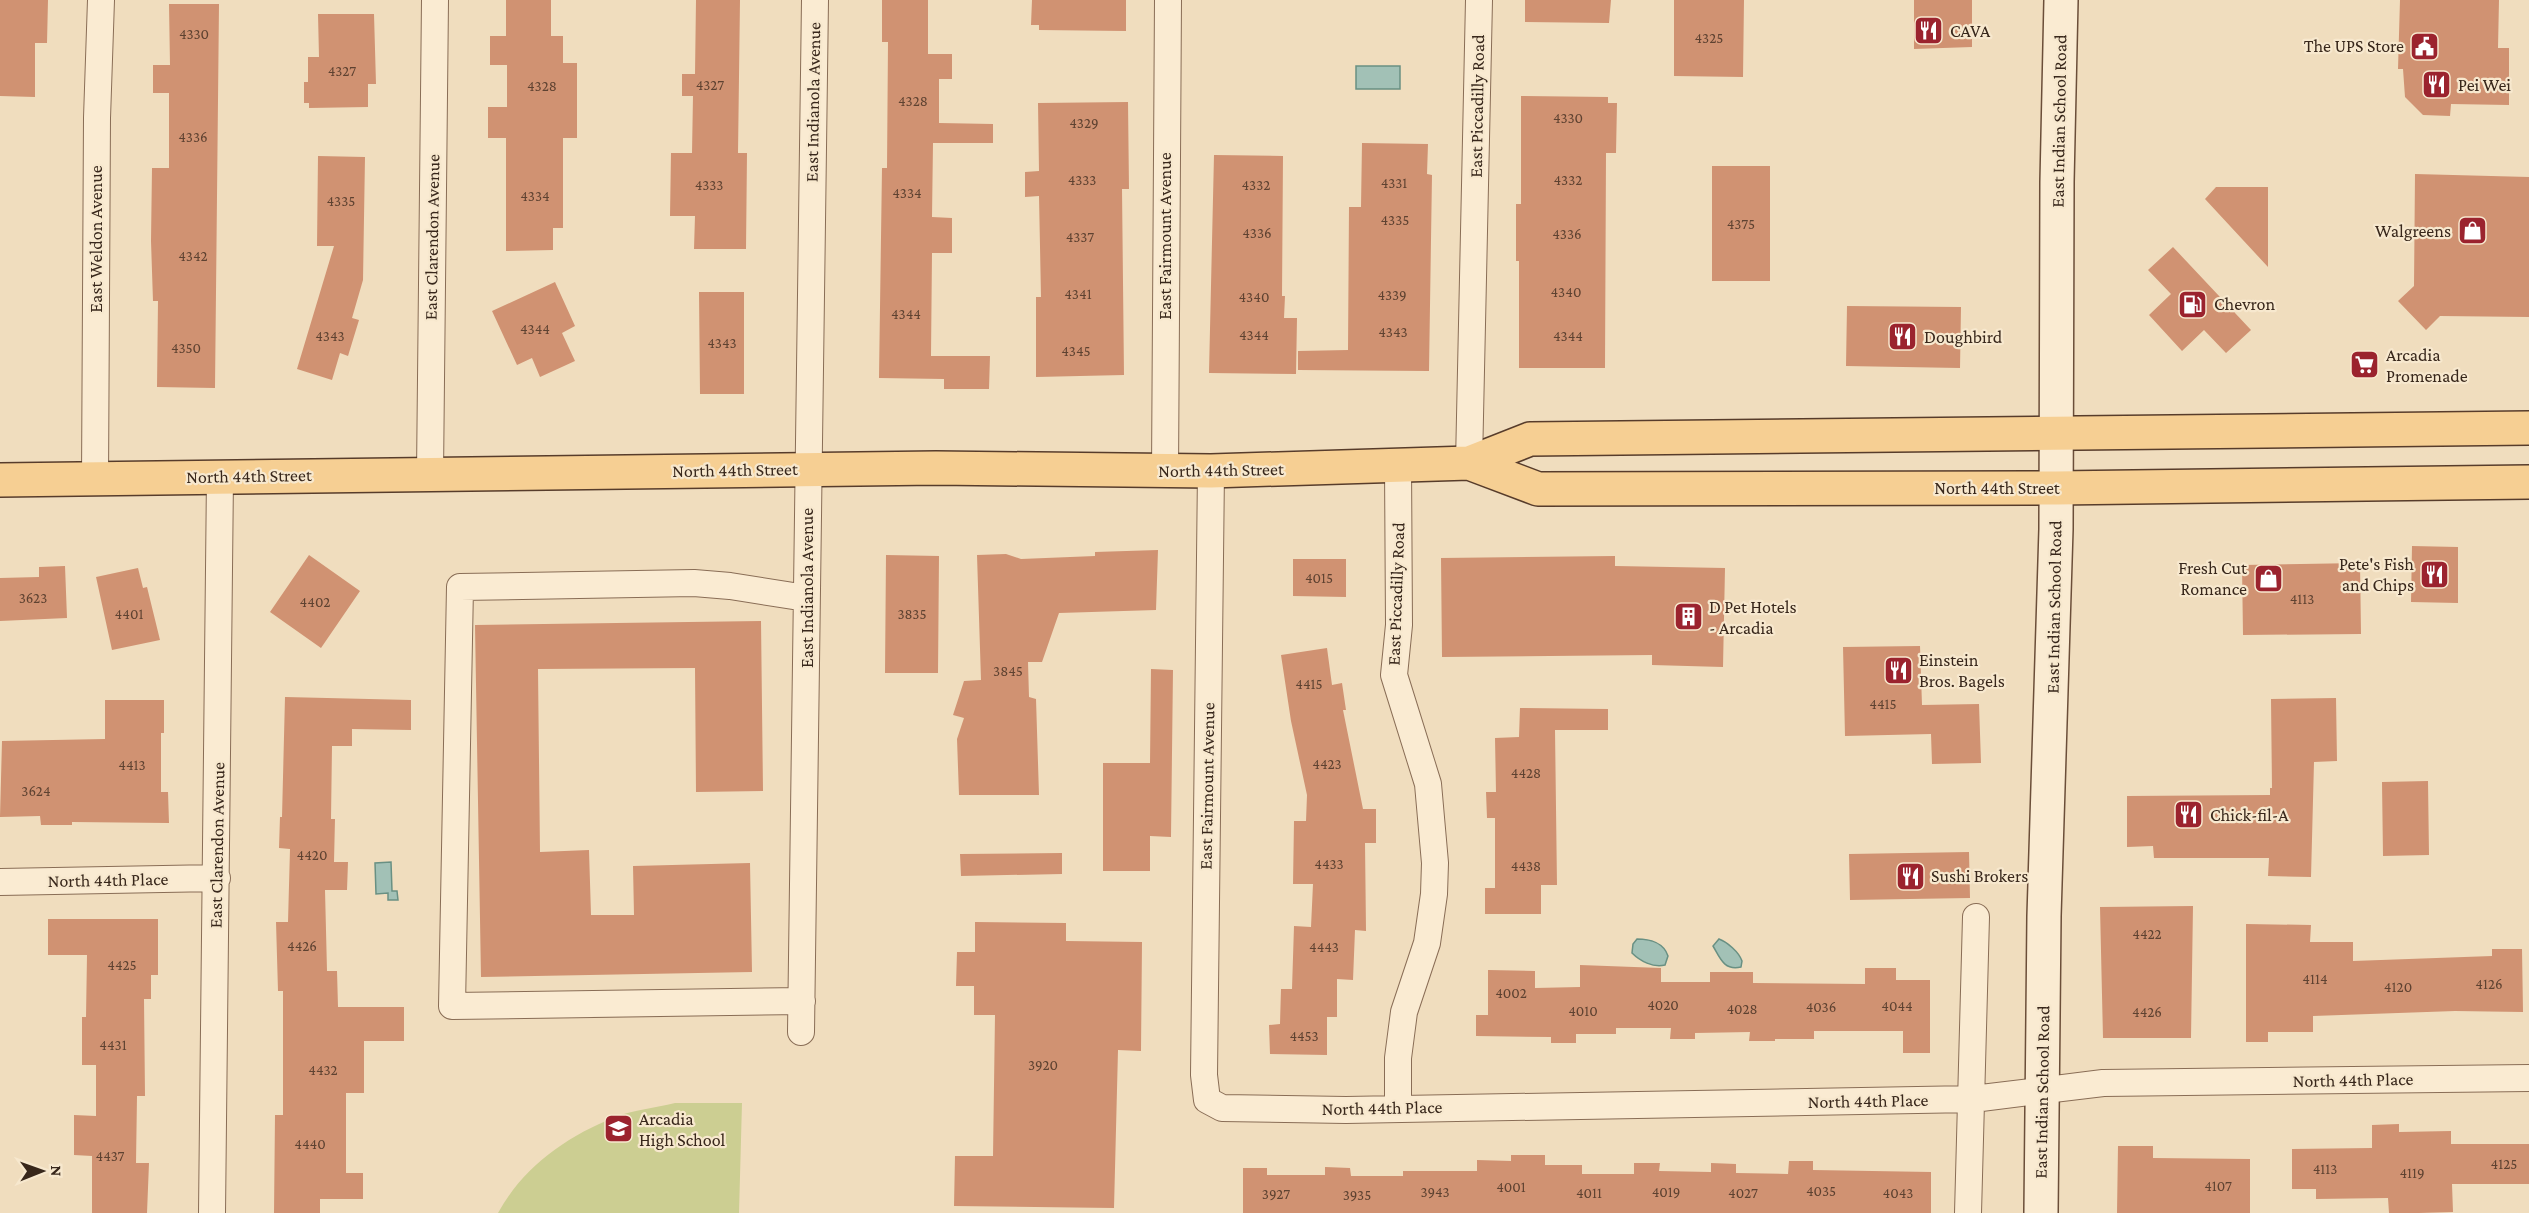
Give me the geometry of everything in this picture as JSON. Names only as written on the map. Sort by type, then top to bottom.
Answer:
[{"type":"main road","name":"East Indian School Road","points":[[2041,1213],[2044,916],[2056,488],[2057,182],[2061,0]]},
{"type":"main road","name":"North 44th Street","points":[[0,480],[972,468],[1165,472],[1469,463],[1530,439],[2529,428]]},
{"type":"main road","name":"North 44th Street","points":[[1469,463],[1538,489],[2056,488],[2529,482]]},
{"type":"street","name":"East Weldon Avenue","points":[[95,479],[97,118],[102,0]]},
{"type":"street","name":"East Clarendon Avenue","points":[[430,474],[435,0]]},
{"type":"street","name":"East Indianola Avenue","points":[[801,1032],[815,0]]},
{"type":"street","name":"East Fairmount Avenue","points":[[1165,472],[1168,0]]},
{"type":"street","name":"East Piccadilly Road","points":[[1469,463],[1479,0]]},
{"type":"street","name":"East Piccadilly Road","points":[[1398,465],[1399,625],[1394,675],[1428,784],[1435,863],[1434,894],[1427,943],[1404,1012],[1398,1058],[1398,1108]]},
{"type":"street","name":"East Fairmount Avenue","points":[[1207,1100],[1204,1075],[1211,471]]},
{"type":"street","name":"East Clarendon Avenue","points":[[212,1213],[220,477]]},
{"type":"street","points":[[802,1001],[452,1006],[460,587],[694,583],[730,586],[806,598]]},
{"type":"street","name":"North 44th Place","points":[[0,882],[217,878]]},
{"type":"street","points":[[1968,1213],[1973,1099],[1976,916]]},
{"type":"street","name":"North 44th Place","points":[[1207,1100],[1222,1108],[1398,1108],[1973,1099],[2103,1083],[2529,1078]]},
{"type":"green space","points":[[675,1103],[742,1103],[739,1213],[498,1213],[520,1181],[563,1144],[615,1117]]},
{"type":"water","points":[[1356,66],[1400,66],[1400,89],[1356,89]]},
{"type":"water","points":[[391,862],[392,891],[397,891],[398,900],[388,900],[388,893],[376,894],[375,863]]},
{"type":"water","points":[[1637,939],[1660,945],[1668,956],[1665,965],[1656,966],[1647,963],[1632,953],[1633,944]]},
{"type":"water","points":[[1719,939],[1738,954],[1742,961],[1741,967],[1730,967],[1720,959],[1713,946]]},
{"type":"building","points":[[0,0],[48,0],[47,43],[35,43],[35,97],[0,96]]},
{"type":"building","points":[[506,0],[551,0],[551,36],[563,36],[563,63],[577,63],[577,138],[563,138],[563,228],[553,228],[553,250],[506,251],[506,138],[488,138],[488,107],[507,107],[507,65],[490,65],[490,36],[506,36]]},
{"type":"building","points":[[696,0],[740,0],[738,153],[747,153],[746,249],[694,249],[695,216],[670,216],[671,153],[692,153],[693,96],[682,96],[682,74],[695,74]]},
{"type":"building","points":[[882,0],[928,0],[928,54],[952,54],[952,79],[939,79],[939,123],[993,124],[993,143],[933,143],[932,217],[952,218],[952,253],[932,253],[931,356],[990,356],[989,389],[944,389],[944,379],[879,378],[882,168],[887,168],[888,42],[882,42]]},
{"type":"building","points":[[1032,0],[1126,0],[1126,31],[1039,30],[1039,25],[1031,25]]},
{"type":"building","points":[[1525,0],[1611,0],[1609,23],[1525,22]]},
{"type":"building","points":[[1674,0],[1744,0],[1743,77],[1674,76]]},
{"type":"building","points":[[1914,0],[1972,0],[1972,47],[1914,49]]},
{"type":"building","points":[[2400,0],[2499,0],[2498,48],[2509,48],[2509,105],[2451,104],[2450,116],[2423,115],[2405,97],[2403,69],[2398,69]]},
{"type":"building","points":[[169,4],[219,4],[215,388],[157,387],[158,301],[153,301],[152,168],[169,168],[169,93],[153,93],[153,65],[170,65]]},
{"type":"building","points":[[318,14],[374,14],[376,84],[368,84],[368,107],[309,108],[309,103],[304,103],[304,82],[308,82],[308,57],[319,57]]},
{"type":"building","points":[[1521,96],[1608,97],[1608,103],[1617,103],[1616,153],[1606,153],[1605,368],[1519,368],[1519,261],[1516,261],[1516,204],[1521,204]]},
{"type":"building","points":[[1128,102],[1129,189],[1122,189],[1124,375],[1036,377],[1036,297],[1041,297],[1039,196],[1025,197],[1025,172],[1039,171],[1038,103]]},
{"type":"building","points":[[1362,143],[1428,144],[1427,174],[1432,175],[1429,371],[1298,370],[1298,351],[1348,350],[1349,207],[1361,207]]},
{"type":"building","points":[[1214,155],[1283,156],[1282,296],[1285,296],[1284,318],[1297,318],[1296,374],[1209,373]]},
{"type":"building","points":[[318,156],[365,157],[363,280],[352,318],[359,320],[348,356],[340,353],[332,380],[297,369],[334,246],[317,246]]},
{"type":"building","points":[[1712,166],[1770,166],[1770,281],[1712,281]]},
{"type":"building","name":"Walgreens","points":[[2415,174],[2529,177],[2529,317],[2440,316],[2426,330],[2398,301],[2414,286]]},
{"type":"building","points":[[2216,187],[2268,187],[2268,267],[2205,199]]},
{"type":"building","name":"Chevron","points":[[2173,247],[2251,330],[2226,353],[2204,330],[2182,351],[2149,315],[2171,294],[2148,270]]},
{"type":"building","points":[[555,282],[575,326],[562,333],[575,361],[540,377],[532,358],[517,365],[492,311]]},
{"type":"building","points":[[699,292],[744,292],[744,394],[700,394]]},
{"type":"building","name":"Doughbird","points":[[1847,306],[1961,307],[1960,368],[1846,366]]},
{"type":"building","name":"Pete's Fish and Chips","points":[[2412,546],[2458,547],[2458,603],[2411,602]]},
{"type":"building","points":[[1158,550],[1156,610],[1059,613],[1042,662],[1028,662],[1029,697],[1036,699],[1039,795],[959,795],[957,739],[964,718],[953,715],[964,681],[981,680],[977,555],[1006,554],[1021,559],[1095,556],[1095,552]]},
{"type":"building","points":[[309,555],[360,591],[321,648],[270,612]]},
{"type":"building","points":[[886,555],[939,556],[938,673],[885,673]]},
{"type":"building","points":[[1615,556],[1615,566],[1725,568],[1723,667],[1652,665],[1652,655],[1442,657],[1441,558]]},
{"type":"building","points":[[1293,559],[1346,559],[1346,597],[1293,596]]},
{"type":"building","points":[[2360,563],[2361,634],[2243,635],[2242,565]]},
{"type":"building","points":[[65,566],[67,618],[0,621],[0,578],[39,577],[39,567]]},
{"type":"building","points":[[138,568],[143,588],[147,587],[160,640],[112,650],[96,577]]},
{"type":"building","points":[[761,621],[763,791],[696,792],[695,668],[538,669],[540,852],[589,850],[591,915],[634,915],[633,866],[750,863],[752,972],[481,977],[475,625]]},
{"type":"building","points":[[1920,646],[1922,705],[1979,704],[1981,763],[1932,764],[1931,734],[1845,736],[1843,647]]},
{"type":"building","points":[[1327,648],[1332,685],[1342,683],[1346,710],[1343,710],[1363,809],[1376,809],[1376,843],[1365,843],[1366,931],[1355,930],[1353,980],[1337,979],[1337,1017],[1327,1017],[1327,1055],[1270,1054],[1269,1025],[1280,1024],[1281,989],[1292,989],[1294,926],[1311,927],[1313,884],[1293,884],[1294,821],[1306,821],[1307,795],[1291,721],[1281,655]]},
{"type":"building","points":[[1151,669],[1173,670],[1171,837],[1150,836],[1150,871],[1103,871],[1103,763],[1150,763]]},
{"type":"building","points":[[285,697],[411,700],[411,730],[352,729],[352,746],[332,746],[331,819],[335,819],[334,862],[348,862],[347,890],[325,890],[327,971],[337,971],[338,1007],[404,1007],[404,1041],[364,1041],[364,1093],[346,1093],[346,1173],[363,1173],[363,1199],[320,1199],[320,1213],[274,1213],[275,1115],[283,1115],[283,991],[278,991],[276,922],[288,922],[290,849],[279,848]]},
{"type":"building","points":[[2336,698],[2337,761],[2314,762],[2311,877],[2268,876],[2269,858],[2154,858],[2153,846],[2127,847],[2127,796],[2270,795],[2270,788],[2272,788],[2271,699]]},
{"type":"building","points":[[105,700],[164,700],[164,733],[161,733],[161,792],[168,792],[169,823],[72,822],[72,825],[41,825],[40,816],[0,817],[2,741],[105,739]]},
{"type":"building","points":[[1520,708],[1608,709],[1608,730],[1555,730],[1557,885],[1541,885],[1541,914],[1485,914],[1485,888],[1495,888],[1495,818],[1487,818],[1486,792],[1496,792],[1495,738],[1519,737]]},
{"type":"building","points":[[2428,781],[2429,855],[2383,856],[2382,782]]},
{"type":"building","name":"Sushi Brokers","points":[[1969,852],[1970,898],[1850,900],[1849,854]]},
{"type":"building","points":[[1062,853],[1062,874],[961,876],[960,854]]},
{"type":"building","points":[[2193,906],[2191,1038],[2103,1038],[2100,907]]},
{"type":"building","points":[[48,919],[158,919],[158,975],[151,975],[151,999],[144,999],[145,1096],[137,1096],[136,1163],[149,1163],[147,1213],[92,1213],[92,1156],[74,1155],[74,1115],[96,1116],[96,1065],[82,1065],[82,1017],[86,1017],[87,955],[48,955]]},
{"type":"building","points":[[975,922],[1066,923],[1066,941],[1142,942],[1141,1051],[1118,1050],[1114,1208],[954,1206],[955,1156],[993,1156],[995,1015],[974,1015],[974,986],[956,986],[957,952],[975,952]]},
{"type":"building","points":[[2246,924],[2311,925],[2310,942],[2353,942],[2353,961],[2492,956],[2492,949],[2522,949],[2523,1012],[2455,1011],[2313,1016],[2313,1032],[2268,1032],[2268,1042],[2246,1042]]},
{"type":"building","points":[[1580,965],[1661,968],[1661,982],[1710,982],[1710,972],[1753,972],[1753,983],[1865,984],[1865,968],[1896,968],[1896,980],[1930,980],[1930,1053],[1903,1053],[1903,1031],[1814,1031],[1814,1039],[1775,1039],[1775,1041],[1749,1041],[1750,1032],[1695,1033],[1695,1039],[1670,1039],[1671,1028],[1616,1028],[1616,1034],[1576,1034],[1576,1043],[1551,1043],[1551,1037],[1476,1036],[1476,1015],[1488,1015],[1488,970],[1535,971],[1535,988],[1580,987]]},
{"type":"building","points":[[2399,1124],[2399,1132],[2451,1131],[2451,1144],[2529,1144],[2529,1184],[2452,1184],[2453,1212],[2419,1213],[2389,1213],[2388,1198],[2316,1199],[2316,1189],[2292,1189],[2292,1149],[2372,1148],[2372,1125]]},
{"type":"building","points":[[2118,1146],[2153,1146],[2153,1158],[2250,1159],[2250,1213],[2117,1213]]},
{"type":"building","points":[[1511,1155],[1545,1155],[1545,1165],[1582,1165],[1582,1174],[1634,1174],[1634,1163],[1660,1163],[1659,1171],[1711,1172],[1711,1163],[1736,1164],[1736,1173],[1788,1174],[1789,1161],[1813,1161],[1813,1170],[1931,1172],[1931,1213],[1243,1213],[1243,1168],[1267,1168],[1267,1175],[1325,1175],[1325,1167],[1350,1168],[1351,1176],[1403,1176],[1403,1171],[1477,1171],[1477,1160],[1511,1161]]},
{"type":"place","name":"CAVA","points":[[1929,31]]},
{"type":"place","name":"The UPS Store","points":[[2425,46]]},
{"type":"place","name":"Pei Wei","points":[[2437,85]]},
{"type":"place","name":"Walgreens","points":[[2472,231]]},
{"type":"place","name":"Chevron","points":[[2193,304]]},
{"type":"place","name":"Doughbird","points":[[1903,337]]},
{"type":"place","name":"Arcadia Promenade","points":[[2365,365]]},
{"type":"place","name":"Pete's Fish and Chips","points":[[2435,574]]},
{"type":"place","name":"Fresh Cut Romance","points":[[2268,578]]},
{"type":"place","name":"D Pet Hotels - Arcadia","points":[[1688,617]]},
{"type":"place","name":"Einstein Bros. Bagels","points":[[1898,670]]},
{"type":"place","name":"Chick-fil-A","points":[[2189,815]]},
{"type":"place","name":"Sushi Brokers","points":[[1910,876]]},
{"type":"place","name":"Arcadia High School","points":[[618,1129]]}]
